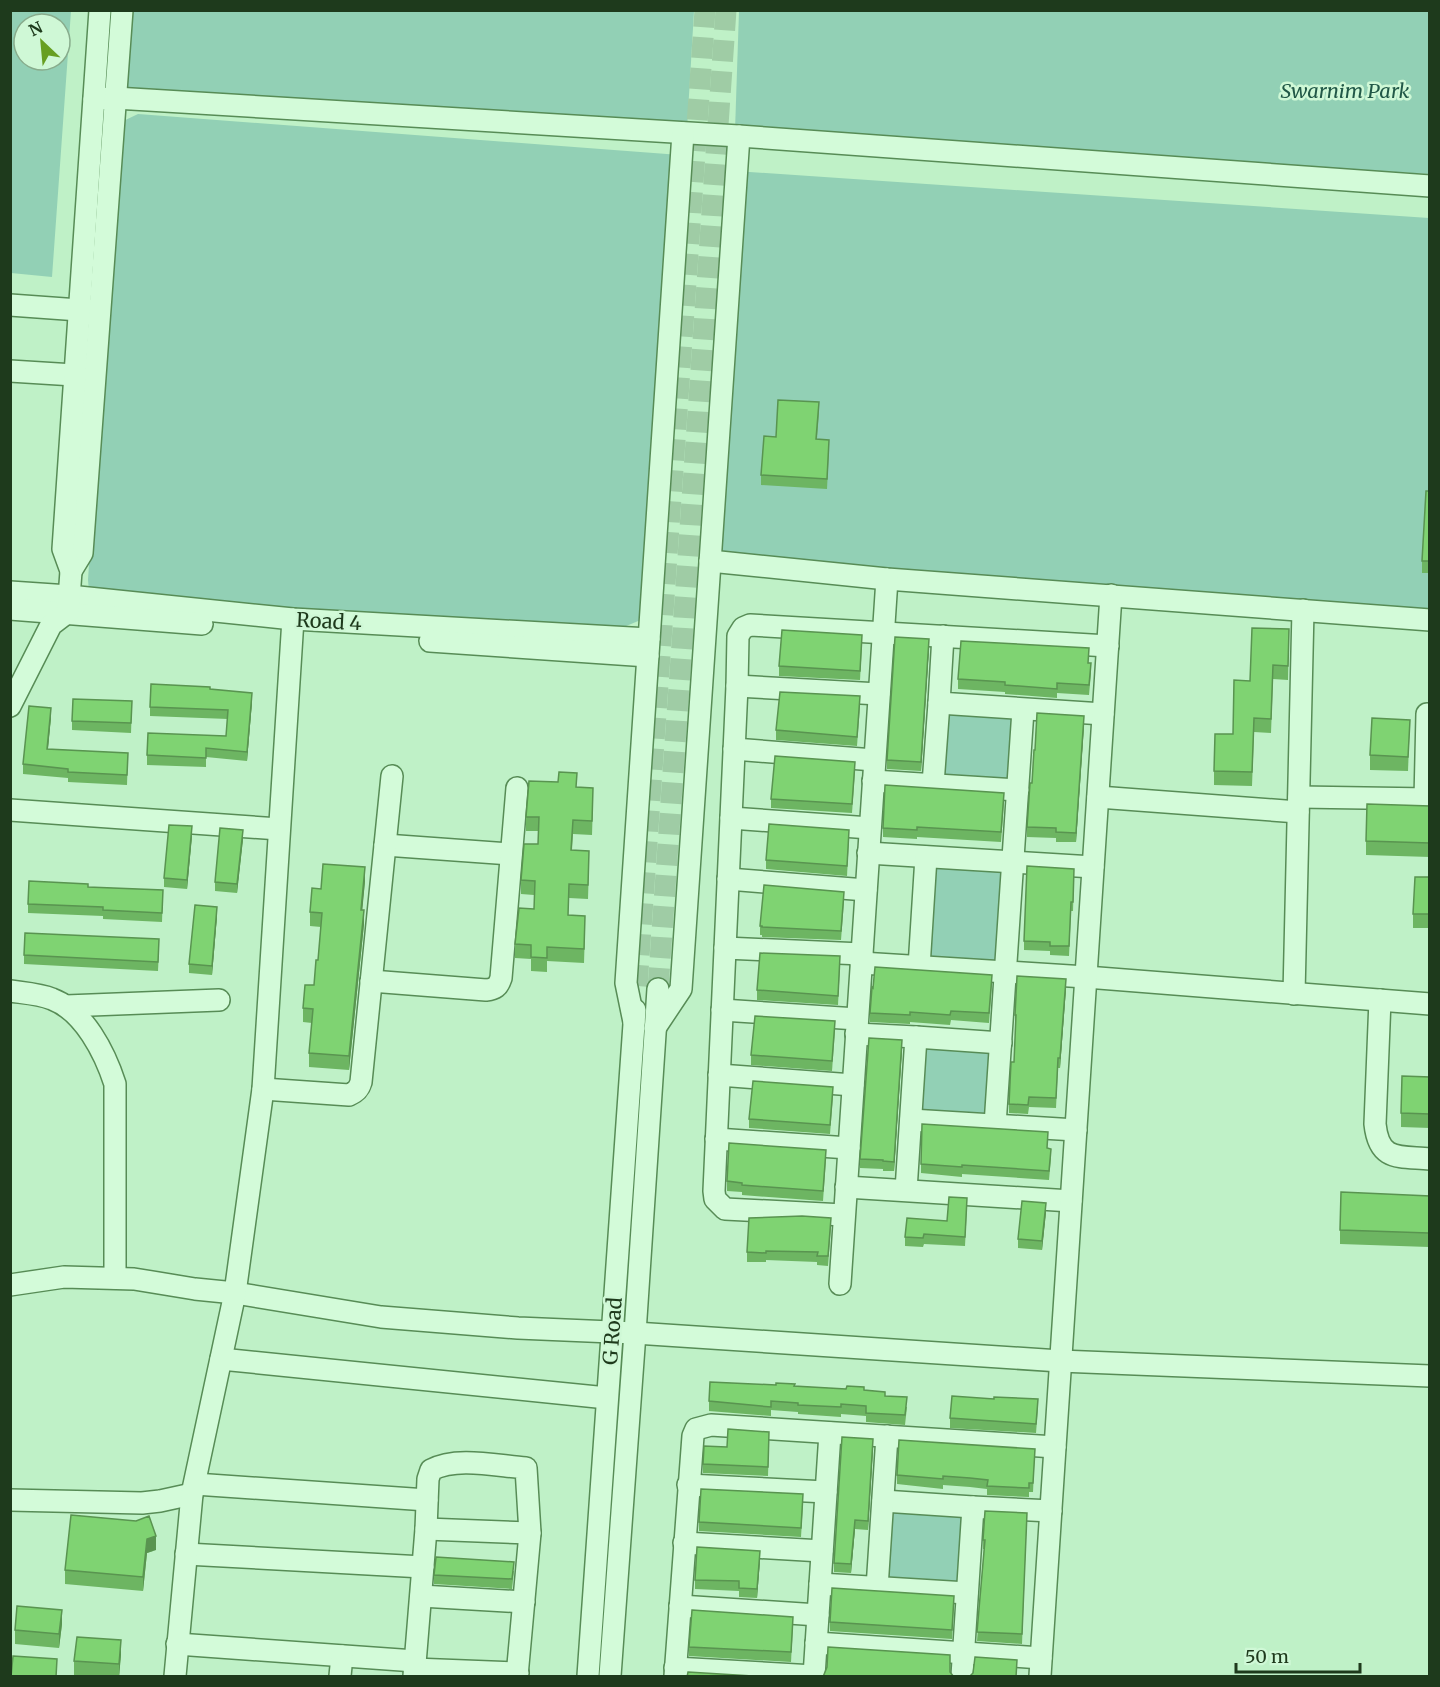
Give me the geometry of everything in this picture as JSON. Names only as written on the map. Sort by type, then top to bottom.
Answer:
[{"type":"street","points":[[71,571],[82,553],[94,99],[100,10]]},
{"type":"street","points":[[10,706],[51,625],[68,604],[71,571],[63,549],[74,375],[89,311],[115,98],[122,10]]},
{"type":"street","points":[[94,99],[115,98],[739,136],[1430,186]]},
{"type":"street","points":[[634,1022],[626,983],[683,133]]},
{"type":"street","points":[[655,1028],[681,989],[739,136]]},
{"type":"street","points":[[10,305],[89,311]]},
{"type":"street","points":[[10,371],[74,375]]},
{"type":"street","points":[[710,561],[886,579],[1430,620]]},
{"type":"street","points":[[840,1284],[886,579]]},
{"type":"street","name":"Road 4","points":[[10,592],[68,604],[292,625],[649,648]]},
{"type":"street","points":[[816,1643],[963,1653],[1040,1667],[1111,596]]},
{"type":"street","name":"Road 4","points":[[10,609],[68,604]]},
{"type":"street","points":[[1294,994],[1303,610]]},
{"type":"street","points":[[174,1677],[193,1489],[235,1293],[263,1089],[292,625]]},
{"type":"street","points":[[844,1215],[725,1209],[715,1199],[738,636],[743,627],[750,625],[1108,646]]},
{"type":"street","points":[[933,784],[943,636]]},
{"type":"street","points":[[737,686],[879,694]]},
{"type":"street","points":[[939,703],[1103,714]]},
{"type":"street","points":[[995,1125],[1023,710]]},
{"type":"street","points":[[1098,796],[1298,804],[1427,799],[1427,714]]},
{"type":"street","points":[[734,749],[874,770],[933,784],[1018,790]]},
{"type":"street","points":[[263,1089],[349,1095],[355,1093],[359,1088],[392,776]]},
{"type":"street","points":[[371,981],[486,990],[499,985],[517,788]]},
{"type":"street","points":[[10,810],[279,829]]},
{"type":"street","points":[[731,818],[870,828]]},
{"type":"street","points":[[385,845],[511,854]]},
{"type":"street","points":[[868,853],[1093,867]]},
{"type":"street","points":[[919,967],[926,857]]},
{"type":"street","points":[[728,879],[866,890]]},
{"type":"street","points":[[725,948],[861,959],[919,967],[1086,977],[1430,1004]]},
{"type":"street","name":"G Road","points":[[588,1677],[637,986]]},
{"type":"street","name":"G Road","points":[[610,1677],[658,988]]},
{"type":"street","points":[[10,990],[51,998],[66,1006],[80,1019],[102,1052],[115,1083],[115,1278]]},
{"type":"street","points":[[66,1006],[219,1000]]},
{"type":"street","points":[[1380,1000],[1376,1136],[1380,1146],[1389,1155],[1430,1159]]},
{"type":"street","points":[[722,1010],[857,1026],[916,1037],[1001,1043]]},
{"type":"street","points":[[906,1190],[916,1037]]},
{"type":"street","points":[[719,1075],[853,1084]]},
{"type":"street","points":[[910,1120],[1076,1130]]},
{"type":"street","points":[[716,1139],[849,1148]]},
{"type":"street","points":[[846,1187],[1071,1201]]},
{"type":"street","points":[[10,1285],[64,1277],[134,1279],[381,1317],[518,1328],[635,1333],[1060,1361],[1430,1376]]},
{"type":"street","points":[[221,1359],[608,1398]]},
{"type":"street","points":[[830,1433],[814,1676],[675,1672],[693,1436],[701,1427],[711,1425],[1055,1447]]},
{"type":"street","points":[[877,1588],[887,1436]]},
{"type":"street","points":[[177,1644],[341,1666],[518,1675],[530,1533],[526,1468],[464,1463],[438,1466],[431,1470],[428,1479],[414,1669]]},
{"type":"street","points":[[688,1485],[826,1492]]},
{"type":"street","points":[[11,1505],[142,1503],[160,1501],[193,1489],[427,1500]]},
{"type":"street","points":[[883,1501],[1050,1511]]},
{"type":"street","points":[[962,1677],[973,1507]]},
{"type":"street","points":[[426,1529],[530,1533]]},
{"type":"street","points":[[684,1543],[822,1551]]},
{"type":"street","points":[[186,1554],[423,1567]]},
{"type":"street","points":[[820,1584],[967,1593]]},
{"type":"street","points":[[421,1596],[524,1602]]},
{"type":"street","points":[[680,1606],[818,1615]]},
{"type":"green space","points":[[10,11],[71,11],[12,12],[12,72],[67,72],[52,277],[11,273]]},
{"type":"green space","points":[[127,11],[694,11],[687,129],[121,89]]},
{"type":"green space","name":"Swarnim Park","points":[[739,11],[1429,11],[1429,174],[735,131]]},
{"type":"green space","points":[[138,114],[680,155],[655,614],[607,634],[89,591],[117,124]]},
{"type":"green space","points":[[735,171],[1429,218],[1429,613],[704,556]]},
{"type":"green space","points":[[947,713],[1020,719],[1015,782],[942,778]]},
{"type":"green space","points":[[933,867],[1006,871],[1000,963],[927,958]]},
{"type":"green space","points":[[923,1043],[994,1049],[987,1119],[916,1113]]},
{"type":"green space","points":[[892,1506],[966,1511],[961,1589],[887,1584]]},
{"type":"building","points":[[778,400],[819,402],[816,439],[829,440],[827,479],[761,475],[764,436],[776,437]]},
{"type":"building","points":[[1426,491],[1430,491],[1430,561],[1422,561]]},
{"type":"building","points":[[1252,628],[1289,629],[1288,666],[1273,665],[1271,719],[1254,718],[1252,772],[1214,771],[1215,734],[1233,734],[1234,680],[1250,681]]},
{"type":"building","points":[[782,630],[862,635],[860,671],[779,666]]},
{"type":"building","points":[[895,637],[929,639],[921,762],[887,760]]},
{"type":"building","points":[[961,641],[1089,648],[1088,663],[1091,663],[1089,685],[1057,683],[1057,689],[958,679]]},
{"type":"building","points":[[151,684],[210,687],[210,689],[252,693],[247,752],[206,748],[206,758],[147,755],[148,733],[226,736],[228,710],[150,707]]},
{"type":"building","points":[[780,692],[860,696],[857,737],[776,730]]},
{"type":"building","points":[[73,699],[132,701],[131,723],[72,721]]},
{"type":"building","points":[[29,706],[51,708],[47,749],[128,753],[127,775],[68,772],[68,769],[23,764]]},
{"type":"building","points":[[1037,713],[1084,716],[1076,833],[1056,832],[1056,828],[1027,827]]},
{"type":"building","points":[[1372,718],[1410,720],[1408,757],[1370,755]]},
{"type":"building","points":[[775,756],[855,762],[852,804],[771,799]]},
{"type":"building","points":[[559,772],[577,773],[576,787],[593,788],[592,821],[573,820],[571,850],[589,851],[588,885],[569,884],[568,915],[585,916],[584,949],[547,947],[547,958],[531,957],[531,945],[515,944],[519,908],[534,909],[535,881],[521,880],[524,844],[538,844],[539,817],[526,817],[529,781],[558,782]]},
{"type":"building","points":[[885,785],[1004,793],[1001,832],[917,827],[917,830],[883,828]]},
{"type":"building","points":[[1367,804],[1430,806],[1430,843],[1366,841]]},
{"type":"building","points":[[769,824],[849,830],[847,866],[766,860]]},
{"type":"building","points":[[169,825],[192,826],[187,880],[164,878]]},
{"type":"building","points":[[220,828],[243,830],[237,884],[215,882]]},
{"type":"building","points":[[323,864],[365,867],[361,910],[364,910],[349,1056],[309,1053],[313,1009],[303,1008],[305,985],[314,985],[322,913],[310,912],[312,888],[321,889]]},
{"type":"building","points":[[1027,866],[1074,869],[1069,946],[1050,946],[1050,942],[1024,941]]},
{"type":"building","points":[[1415,877],[1430,877],[1430,914],[1413,914]]},
{"type":"building","points":[[29,881],[88,884],[88,887],[163,890],[162,913],[103,910],[103,907],[28,904]]},
{"type":"building","points":[[764,885],[844,892],[841,931],[760,926]]},
{"type":"building","points":[[195,905],[217,907],[212,966],[189,964]]},
{"type":"building","points":[[25,933],[159,939],[158,962],[24,955]]},
{"type":"building","points":[[760,953],[840,956],[838,996],[757,990]]},
{"type":"building","points":[[875,967],[992,975],[989,1013],[951,1011],[950,1015],[910,1012],[910,1015],[870,1013]]},
{"type":"building","points":[[1017,976],[1066,979],[1056,1098],[1029,1097],[1028,1105],[1009,1104],[1011,1062],[1014,1062]]},
{"type":"building","points":[[755,1016],[835,1021],[832,1061],[751,1055]]},
{"type":"building","points":[[869,1038],[902,1040],[894,1162],[860,1159]]},
{"type":"building","points":[[1402,1076],[1430,1077],[1430,1114],[1401,1113]]},
{"type":"building","points":[[753,1081],[833,1087],[830,1125],[749,1119]]},
{"type":"building","points":[[922,1124],[1048,1132],[1047,1148],[1051,1149],[1049,1171],[921,1164]]},
{"type":"building","points":[[729,1143],[826,1150],[823,1191],[742,1185],[742,1183],[727,1181]]},
{"type":"building","points":[[1341,1192],[1430,1196],[1429,1233],[1340,1230]]},
{"type":"building","points":[[949,1197],[967,1198],[965,1237],[924,1234],[923,1238],[905,1237],[907,1218],[947,1221]]},
{"type":"building","points":[[1022,1201],[1046,1203],[1042,1241],[1018,1239]]},
{"type":"building","points":[[802,1216],[831,1218],[828,1256],[817,1256],[818,1252],[747,1252],[749,1218]]},
{"type":"building","points":[[710,1382],[776,1385],[776,1383],[846,1389],[847,1386],[864,1387],[864,1390],[885,1392],[885,1396],[907,1397],[905,1415],[866,1413],[866,1406],[841,1404],[841,1407],[771,1401],[771,1407],[709,1401]]},
{"type":"building","points":[[952,1396],[1038,1399],[1036,1424],[950,1418]]},
{"type":"building","points":[[728,1429],[769,1432],[768,1467],[703,1464],[704,1446],[727,1447]]},
{"type":"building","points":[[842,1437],[873,1439],[868,1521],[855,1520],[851,1564],[834,1563]]},
{"type":"building","points":[[899,1440],[1035,1449],[1033,1483],[1029,1483],[1029,1488],[987,1486],[988,1480],[897,1475]]},
{"type":"building","points":[[701,1489],[803,1494],[801,1528],[699,1522]]},
{"type":"building","points":[[985,1511],[1027,1513],[1022,1634],[977,1632],[985,1540],[983,1540]]},
{"type":"building","points":[[71,1515],[136,1521],[149,1516],[156,1536],[147,1539],[143,1577],[65,1570]]},
{"type":"building","points":[[697,1547],[760,1551],[757,1589],[739,1588],[739,1581],[695,1580]]},
{"type":"building","points":[[436,1557],[514,1562],[512,1579],[434,1575]]},
{"type":"building","points":[[832,1588],[954,1596],[952,1630],[830,1622]]},
{"type":"building","points":[[17,1606],[62,1610],[59,1634],[15,1630]]},
{"type":"building","points":[[692,1610],[793,1617],[791,1652],[689,1647]]},
{"type":"building","points":[[77,1637],[121,1640],[119,1664],[74,1661]]},
{"type":"building","points":[[828,1647],[950,1655],[950,1672],[954,1677],[823,1677],[827,1667]]},
{"type":"building","points":[[13,1656],[57,1659],[56,1677],[11,1677]]},
{"type":"building","points":[[975,1657],[1017,1660],[1016,1677],[969,1677],[973,1673]]},
{"type":"building","points":[[688,1672],[753,1676],[687,1677]]},
{"type":"tunnel","points":[[637,986],[705,10]]},
{"type":"tunnel","points":[[658,989],[726,10]]}]
